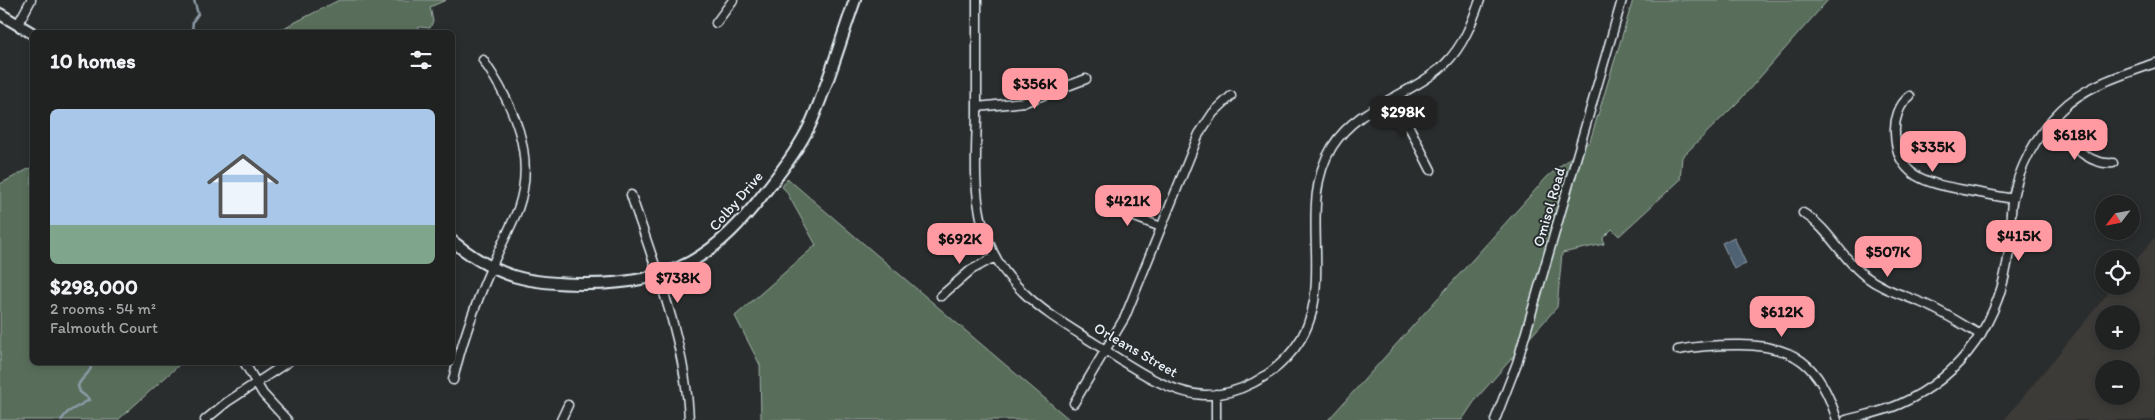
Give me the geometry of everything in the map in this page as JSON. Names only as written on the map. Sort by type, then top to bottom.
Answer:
[{"type":"street","points":[[18,24],[31,0]]},
{"type":"street","points":[[716,23],[733,0]]},
{"type":"street","name":"Colby Drive","points":[[455,243],[491,268],[525,280],[559,284],[620,283],[658,274],[687,264],[725,238],[752,210],[788,162],[804,136],[820,102],[855,0]]},
{"type":"street","name":"Orleans Street","points":[[976,0],[979,208],[995,257],[1008,276],[1034,303],[1136,369],[1177,389],[1203,395],[1242,388],[1270,372],[1294,349],[1302,337],[1312,311],[1316,259],[1314,206],[1319,176],[1326,158],[1340,135],[1350,124],[1432,74],[1454,55],[1469,30],[1480,0]]},
{"type":"street","name":"Omisol Road","points":[[1495,420],[1517,363],[1622,0]]},
{"type":"street","points":[[0,14],[30,32]]},
{"type":"street","points":[[453,380],[467,326],[518,209],[523,183],[524,166],[520,132],[514,113],[495,77],[483,60]]},
{"type":"street","points":[[1846,420],[1898,405],[1930,388],[1954,368],[1981,335],[1996,308],[2006,270],[2013,200],[2027,158],[2049,123],[2061,109],[2088,89],[2155,64]]},
{"type":"street","points":[[977,108],[1025,102],[1086,79]]},
{"type":"street","points":[[1074,403],[1125,316],[1199,134],[1213,113],[1231,96]]},
{"type":"street","points":[[1910,96],[1905,99],[1900,108],[1894,131],[1897,150],[1914,175],[1929,184],[2013,200]]},
{"type":"street","points":[[1394,97],[1431,170]]},
{"type":"street","points":[[2049,123],[2091,161],[2114,164]]},
{"type":"street","points":[[631,195],[658,274],[685,377],[689,420]]},
{"type":"street","points":[[1104,205],[1161,228]]},
{"type":"street","points":[[1803,213],[1819,224],[1841,253],[1864,276],[1891,292],[1941,312],[1981,335]]},
{"type":"street","points":[[941,296],[971,270],[995,257]]},
{"type":"street","points":[[1678,350],[1709,345],[1756,344],[1784,351],[1805,363],[1815,373],[1830,398],[1837,420]]},
{"type":"street","points":[[246,365],[256,384],[287,420]]},
{"type":"street","points":[[205,420],[284,365]]},
{"type":"street","points":[[1216,394],[1216,420]]},
{"type":"street","points":[[561,420],[568,405]]},
{"type":"shaded area","points":[[2155,237],[2155,420],[2004,420],[2095,309],[2095,350],[2140,350],[2140,305],[2098,305],[2107,295],[2140,295],[2140,255]]},
{"type":"green space","points":[[339,0],[446,0],[430,7],[433,21],[430,28],[419,27],[417,30],[280,30]]},
{"type":"green space","points":[[1633,0],[1828,0],[1739,101],[1682,157],[1680,180],[1619,236],[1612,229],[1603,238],[1604,244],[1562,253],[1557,307],[1476,399],[1462,420],[1328,420],[1547,177],[1590,141]]},
{"type":"green space","points":[[30,168],[30,365],[178,365],[118,420],[0,420],[0,184]]},
{"type":"green space","points":[[788,178],[1070,420],[761,420],[760,365],[735,316],[816,245],[782,187]]},
{"type":"water","points":[[1734,237],[1746,264],[1734,269],[1722,243]]},
{"type":"waterway","points":[[192,30],[193,21],[198,14],[194,0]]},
{"type":"waterway","points":[[61,420],[68,412],[89,400],[80,392],[78,386],[91,368],[90,365]]}]
